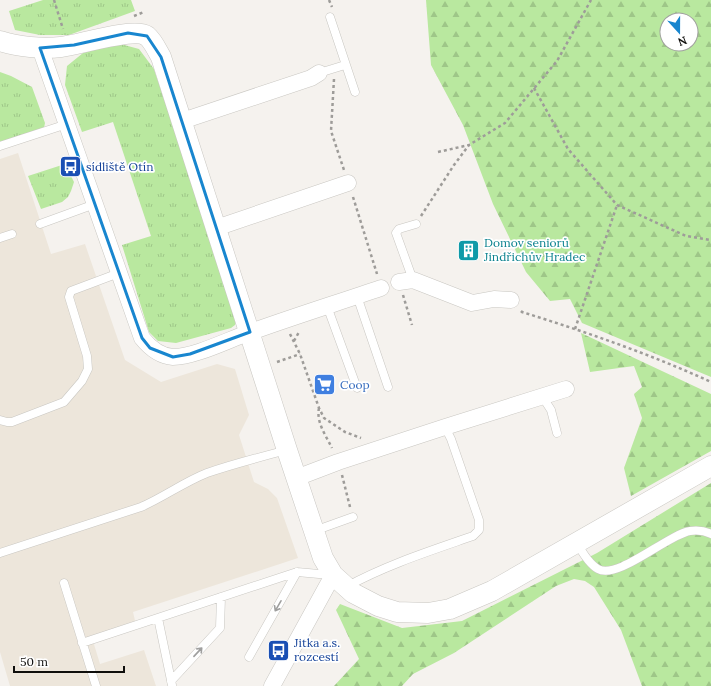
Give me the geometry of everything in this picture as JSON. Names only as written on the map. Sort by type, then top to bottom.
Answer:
[{"type":"street","points":[[0,41],[40,48],[59,47],[128,33],[147,36],[155,46],[161,57],[186,120],[216,228],[323,558],[340,581],[353,593],[378,606],[397,612],[428,613],[450,609],[492,591],[711,466]]},
{"type":"street","points":[[40,48],[142,338],[150,348],[162,354],[173,357],[190,354],[381,288]]},
{"type":"street","points":[[186,120],[312,78],[319,73]]},
{"type":"street","points":[[216,228],[348,184]]},
{"type":"street","points":[[406,281],[472,303],[494,299],[511,300]]},
{"type":"street","points":[[296,478],[336,456],[386,446],[445,426],[566,389]]},
{"type":"street","points":[[272,686],[340,581]]},
{"type":"lane","points":[[330,17],[355,92]]},
{"type":"lane","points":[[319,73],[345,65]]},
{"type":"lane","points":[[0,146],[67,124]]},
{"type":"lane","points":[[40,224],[95,204]]},
{"type":"lane","points":[[406,281],[396,233],[399,229],[416,224]]},
{"type":"lane","points":[[0,238],[12,234]]},
{"type":"lane","points":[[0,420],[12,422],[64,402],[82,381],[88,369],[87,356],[69,297],[71,291],[119,273]]},
{"type":"lane","points":[[358,296],[388,387]]},
{"type":"lane","points":[[327,306],[357,388]]},
{"type":"lane","points":[[542,396],[551,410],[557,433]]},
{"type":"lane","points":[[82,643],[297,572],[340,581],[365,576],[472,536],[479,530],[479,520],[451,439],[445,426]]},
{"type":"lane","points":[[0,553],[141,507],[206,474],[287,450]]},
{"type":"lane","points":[[314,531],[353,517]]},
{"type":"lane","points":[[577,543],[585,556],[594,566],[599,570],[606,571],[623,567],[674,537],[690,531],[701,531],[711,534]]},
{"type":"lane","points":[[249,657],[297,572]]},
{"type":"lane","points":[[64,584],[96,686]]},
{"type":"lane","points":[[172,684],[220,628],[221,597]]},
{"type":"lane","points":[[158,618],[172,684]]},
{"type":"path","points":[[54,0],[64,33]]},
{"type":"path","points":[[438,152],[469,145],[505,123],[557,61],[591,0]]},
{"type":"path","points":[[335,68],[331,131],[381,288]]},
{"type":"path","points":[[534,88],[568,149],[617,205],[686,236],[711,240]]},
{"type":"path","points":[[416,224],[454,165],[469,145]]},
{"type":"path","points":[[575,329],[617,205]]},
{"type":"path","points":[[406,281],[412,325]]},
{"type":"path","points":[[511,300],[522,312],[575,329],[655,358],[711,382]]},
{"type":"path","points":[[293,342],[300,354],[324,418],[345,432],[386,446]]},
{"type":"path","points":[[272,364],[300,354]]},
{"type":"path","points":[[319,408],[318,414],[322,428],[336,456],[353,517]]},
{"type":"highlighted area","points":[[128,33],[147,36],[161,57],[250,332],[190,354],[173,357],[150,348],[142,338],[40,48],[74,45]]},
{"type":"shaded area","points":[[18,153],[51,254],[85,244],[125,360],[161,382],[217,364],[235,369],[249,415],[239,435],[254,482],[268,489],[277,498],[298,558],[133,612],[136,625],[93,641],[100,664],[144,650],[156,686],[10,686],[0,652],[0,159]]},
{"type":"green space","points":[[43,0],[131,0],[135,11],[69,35],[40,35],[15,30],[9,11]]},
{"type":"green space","points":[[426,0],[711,0],[711,377],[582,323],[570,299],[550,301],[526,272],[493,204],[463,125],[431,65]]},
{"type":"green space","points":[[117,43],[139,49],[154,69],[237,319],[235,325],[231,328],[176,343],[158,341],[149,332],[122,245],[151,236],[113,122],[82,132],[65,85],[67,66],[83,53]]},
{"type":"green space","points":[[0,72],[32,87],[45,123],[44,128],[0,143]]},
{"type":"green space","points":[[65,164],[74,182],[68,197],[62,202],[41,209],[28,176]]},
{"type":"green space","points":[[581,333],[711,394],[711,451],[631,496],[624,468],[642,418],[634,394],[642,387],[634,366],[590,372]]},
{"type":"green space","points":[[711,483],[711,686],[642,686],[621,630],[594,587],[585,581],[574,579],[556,586],[454,653],[413,674],[402,686],[334,686],[359,659],[336,610],[340,604],[402,628],[462,621],[597,553]]},
{"type":"place","name":"sídliště Otín","points":[[71,167]]},
{"type":"place","name":"Domov seniorů Jindřichův Hradec","points":[[469,250]]},
{"type":"place","name":"Coop","points":[[324,385]]},
{"type":"place","name":"Jitka a.s. rozcestí","points":[[278,650]]}]
